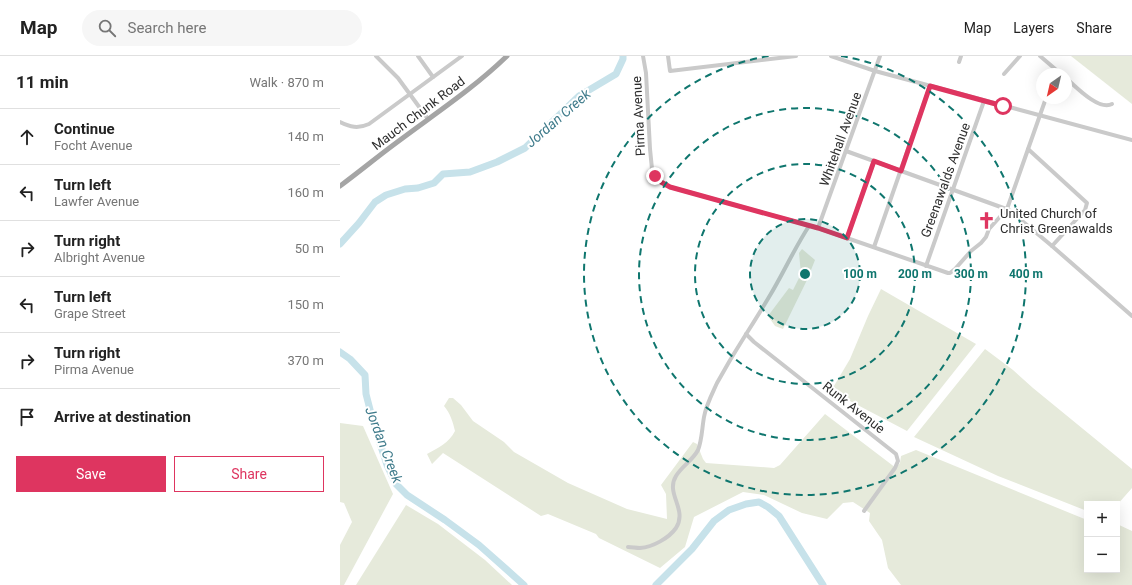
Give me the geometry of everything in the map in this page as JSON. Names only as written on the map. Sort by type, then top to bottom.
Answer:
[{"type":"main road","name":"Mauch Chunk Road","points":[[340,186],[478,82],[506,56]]},
{"type":"street","points":[[376,56],[390,69],[428,119]]},
{"type":"street","points":[[418,56],[434,77]]},
{"type":"street","points":[[340,122],[355,127],[369,124],[462,56]]},
{"type":"street","name":"Pirma Avenue","points":[[643,56],[647,85],[653,172],[665,185],[818,228],[948,273],[955,269],[971,251],[981,243],[986,237],[991,226],[1007,209]]},
{"type":"street","points":[[668,56],[670,71],[796,56]]},
{"type":"street","points":[[833,56],[875,71],[1132,140]]},
{"type":"street","name":"Whitehall Avenue","points":[[818,228],[880,56]]},
{"type":"street","points":[[959,62],[961,56]]},
{"type":"street","points":[[1004,74],[1020,56]]},
{"type":"street","points":[[1040,56],[1053,68]]},
{"type":"street","points":[[1072,83],[1096,103],[1104,106],[1110,106],[1112,104]]},
{"type":"street","points":[[874,247],[930,86]]},
{"type":"street","name":"Greenawalds Avenue","points":[[926,266],[984,101]]},
{"type":"street","points":[[1007,209],[1044,104]]},
{"type":"street","points":[[1028,149],[1086,200],[1087,205],[1084,210],[1052,246]]},
{"type":"street","points":[[846,151],[1007,209],[1014,213],[1132,316]]},
{"type":"street","points":[[847,238],[874,161]]},
{"type":"street","points":[[628,547],[640,548],[654,544],[669,536],[679,523],[680,511],[673,490],[676,476],[697,452],[704,417],[720,377],[769,298],[809,226]]},
{"type":"street","name":"Runk Avenue","points":[[746,334],[754,342],[896,454],[898,461],[895,468],[864,511]]},
{"type":"shaded area","points":[[1071,56],[1132,56],[1132,104]]},
{"type":"shaded area","points":[[802,249],[815,260],[783,329],[775,326],[768,316],[789,288],[793,290],[801,274],[799,253]]},
{"type":"shaded area","points":[[881,289],[976,344],[907,431],[831,391],[850,359]]},
{"type":"shaded area","points":[[985,349],[1013,370],[1132,469],[1132,488],[1120,502],[1084,501],[1084,510],[998,476],[914,437]]},
{"type":"shaded area","points":[[449,398],[453,398],[461,405],[473,421],[504,442],[514,452],[568,483],[627,509],[667,519],[666,494],[661,485],[693,442],[697,444],[706,463],[774,468],[780,465],[825,414],[896,468],[900,463],[901,456],[916,450],[1084,519],[1084,573],[1120,573],[1120,525],[1132,531],[1132,585],[901,585],[888,568],[882,540],[869,521],[870,513],[853,502],[843,503],[827,519],[802,513],[764,495],[743,492],[694,517],[685,547],[660,568],[599,538],[596,534],[548,514],[541,516],[443,453],[432,464],[427,454],[446,442],[455,431],[451,418],[444,406]]},
{"type":"shaded area","points":[[340,423],[363,426],[393,494],[344,585],[340,585],[340,545],[352,522],[344,503],[340,502]]},
{"type":"shaded area","points":[[406,505],[438,524],[485,560],[512,585],[356,585]]},
{"type":"waterway","name":"Jordan Creek","points":[[340,244],[375,202],[386,195],[405,189],[418,188],[434,183],[443,174],[470,172],[497,162],[525,148],[579,96],[616,74],[623,56]]},
{"type":"waterway","name":"Jordan Creek","points":[[340,352],[350,359],[365,375],[366,394],[374,425],[387,465],[396,484],[407,495],[479,545],[524,585]]},
{"type":"waterway","name":"Jordan Creek","points":[[656,585],[692,549],[714,521],[729,510],[746,504],[759,502],[779,516],[823,585]]},
{"type":"place","name":"United Church of Christ Greenawalds","points":[[987,220]]},
{"type":"route","points":[[655,176],[665,185],[670,187],[818,228],[847,238],[874,161],[901,171],[930,86],[1003,106]]}]
